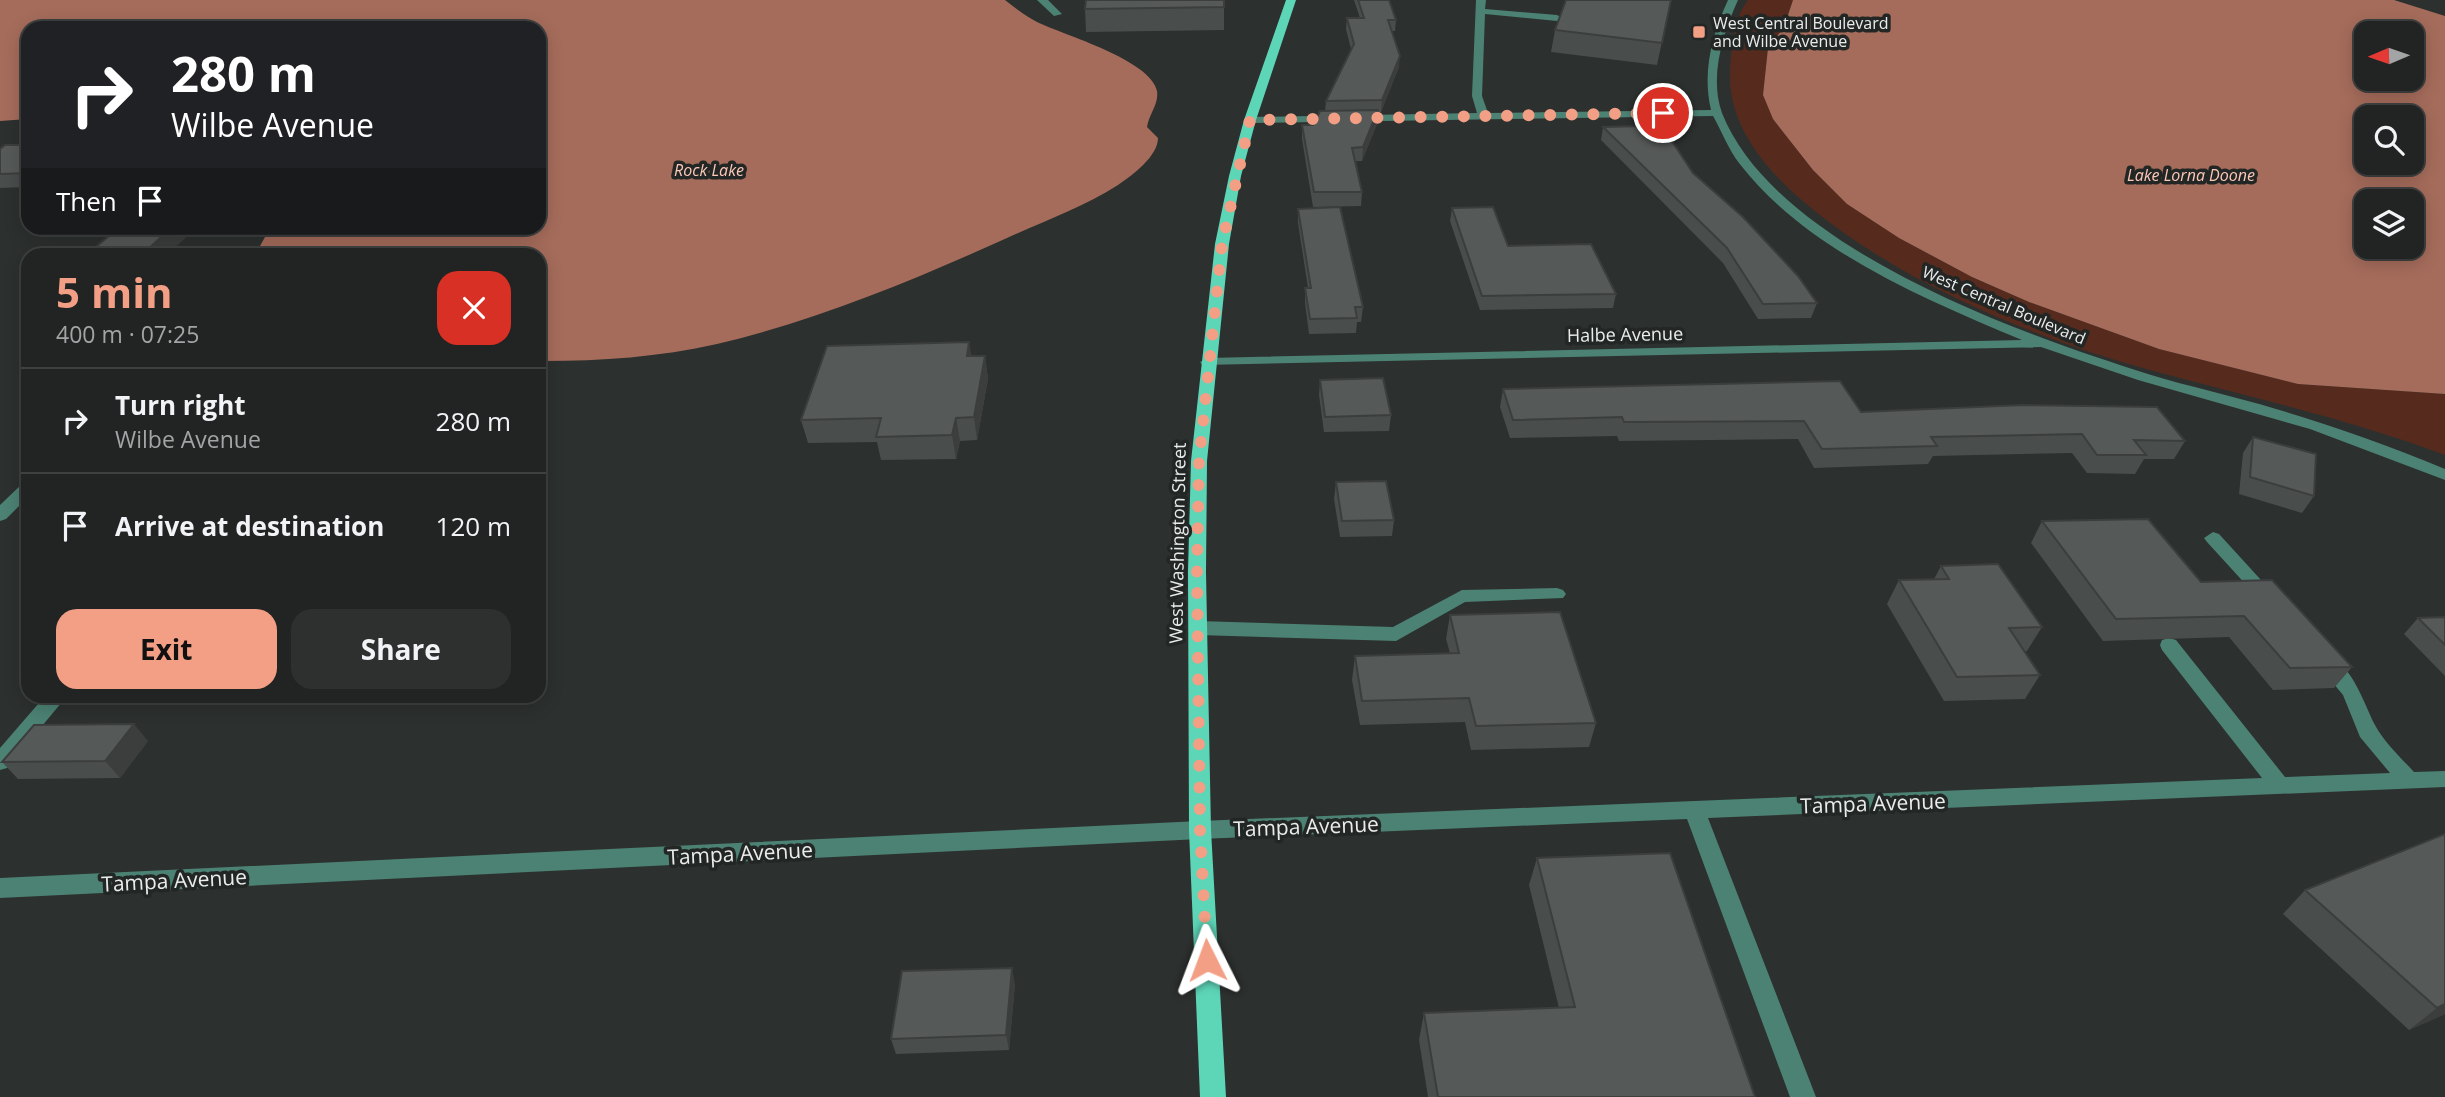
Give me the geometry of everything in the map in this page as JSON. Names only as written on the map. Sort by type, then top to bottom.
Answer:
[{"type":"main road","name":"West Washington Street","points":[[1213,1097],[1200,830],[1199,461],[1222,244],[1250,120],[1291,0]]},
{"type":"street","points":[[1042,0],[1057,14]]},
{"type":"street","name":"West Central Boulevard","points":[[1733,0],[1720,25],[1715,52],[1713,93],[1717,113],[1733,144],[1758,177],[1799,216],[1865,261],[1943,301],[2043,344],[2144,377],[2269,411],[2385,449],[2445,475]]},
{"type":"street","points":[[1483,116],[1477,96],[1480,6],[1557,18]]},
{"type":"street","points":[[1250,120],[1717,113]]},
{"type":"street","name":"Halbe Avenue","points":[[1208,362],[2043,344]]},
{"type":"street","points":[[0,515],[21,495]]},
{"type":"street","points":[[2213,538],[2278,610]]},
{"type":"street","points":[[1198,628],[1396,634],[1462,596],[1557,594]]},
{"type":"street","points":[[2169,645],[2280,786]]},
{"type":"street","points":[[2315,651],[2352,692],[2367,731],[2408,780]]},
{"type":"street","points":[[0,762],[51,703]]},
{"type":"street","name":"Tampa Avenue","points":[[0,888],[1200,830],[2445,779]]},
{"type":"street","points":[[1694,810],[1803,1097]]},
{"type":"shaded area","points":[[1748,0],[1793,0],[1784,27],[1768,48],[1763,95],[1773,119],[1813,170],[1847,204],[1899,238],[1972,277],[2029,302],[2159,349],[2298,384],[2445,394],[2445,455],[2336,419],[2150,370],[2060,342],[1968,304],[1924,282],[1842,232],[1776,176],[1742,128],[1731,90],[1730,70],[1736,24]]},
{"type":"water","name":"Rock Lake","points":[[0,0],[1005,0],[1037,22],[1105,50],[1140,69],[1157,91],[1157,100],[1147,127],[1158,138],[1154,152],[1137,170],[1092,200],[865,298],[792,323],[717,344],[630,357],[546,361],[546,248],[259,248],[266,235],[546,235],[546,21],[21,21],[21,120],[0,121]]},
{"type":"water","name":"Lake Lorna Doone","points":[[1793,0],[2394,0],[2445,16],[2445,394],[2298,384],[2159,349],[2029,302],[1972,277],[1899,238],[1847,204],[1813,170],[1773,119],[1763,95],[1768,48],[1784,27]]},
{"type":"building","points":[[1086,0],[1224,0],[1224,7],[1085,9]]},
{"type":"building","points":[[1358,0],[1389,0],[1396,20],[1388,20],[1400,56],[1382,100],[1326,101],[1354,44],[1347,18],[1364,18]]},
{"type":"building","points":[[1566,0],[1671,0],[1662,43],[1555,30]]},
{"type":"building","points":[[1378,110],[1363,147],[1352,148],[1362,192],[1314,192],[1302,125],[1313,125],[1320,111]]},
{"type":"building","points":[[1645,126],[1647,129],[1664,129],[1693,173],[1743,217],[1798,276],[1817,303],[1763,304],[1727,248],[1603,127]]},
{"type":"building","points":[[5,145],[21,145],[21,173],[0,174],[0,149]]},
{"type":"building","points":[[1340,207],[1363,307],[1355,307],[1357,318],[1310,319],[1305,288],[1311,288],[1298,209]]},
{"type":"building","points":[[1493,207],[1508,246],[1591,244],[1616,294],[1482,296],[1452,208]]},
{"type":"building","points":[[110,235],[163,235],[149,248],[95,248]]},
{"type":"building","points":[[969,342],[967,356],[985,356],[974,417],[956,418],[952,435],[876,437],[881,418],[801,420],[827,346]]},
{"type":"building","points":[[1383,378],[1391,415],[1325,417],[1320,380]]},
{"type":"building","points":[[1840,381],[1861,412],[2023,405],[2157,407],[2185,441],[2134,440],[2146,455],[2097,455],[2082,434],[1931,437],[1937,446],[1822,449],[1804,421],[1624,422],[1622,417],[1513,420],[1503,389]]},
{"type":"building","points":[[2253,437],[2316,454],[2314,496],[2250,477]]},
{"type":"building","points":[[1386,481],[1394,520],[1342,521],[1336,482]]},
{"type":"building","points":[[2148,519],[2201,582],[2272,580],[2352,667],[2290,668],[2244,616],[2116,619],[2042,521]]},
{"type":"building","points":[[1998,564],[2042,627],[2009,628],[2040,675],[1957,677],[1899,580],[1949,579],[1941,566]]},
{"type":"building","points":[[1560,612],[1596,723],[1476,726],[1469,698],[1362,701],[1355,656],[1459,653],[1450,615]]},
{"type":"building","points":[[2445,617],[2445,645],[2418,618]]},
{"type":"building","points":[[134,724],[105,761],[2,762],[34,725]]},
{"type":"building","points":[[2445,834],[2445,1004],[2437,1008],[2305,890]]},
{"type":"building","points":[[1670,853],[1755,1097],[1438,1097],[1424,1013],[1575,1007],[1537,858]]},
{"type":"building","points":[[1012,968],[1006,1035],[891,1039],[902,971]]},
{"type":"place","name":"West Central Boulevard and Wilbe Avenue","points":[[1699,32]]},
{"type":"route","points":[[1207,960],[1200,830],[1197,572],[1199,461],[1222,244],[1235,176],[1250,120],[1663,113]]}]
